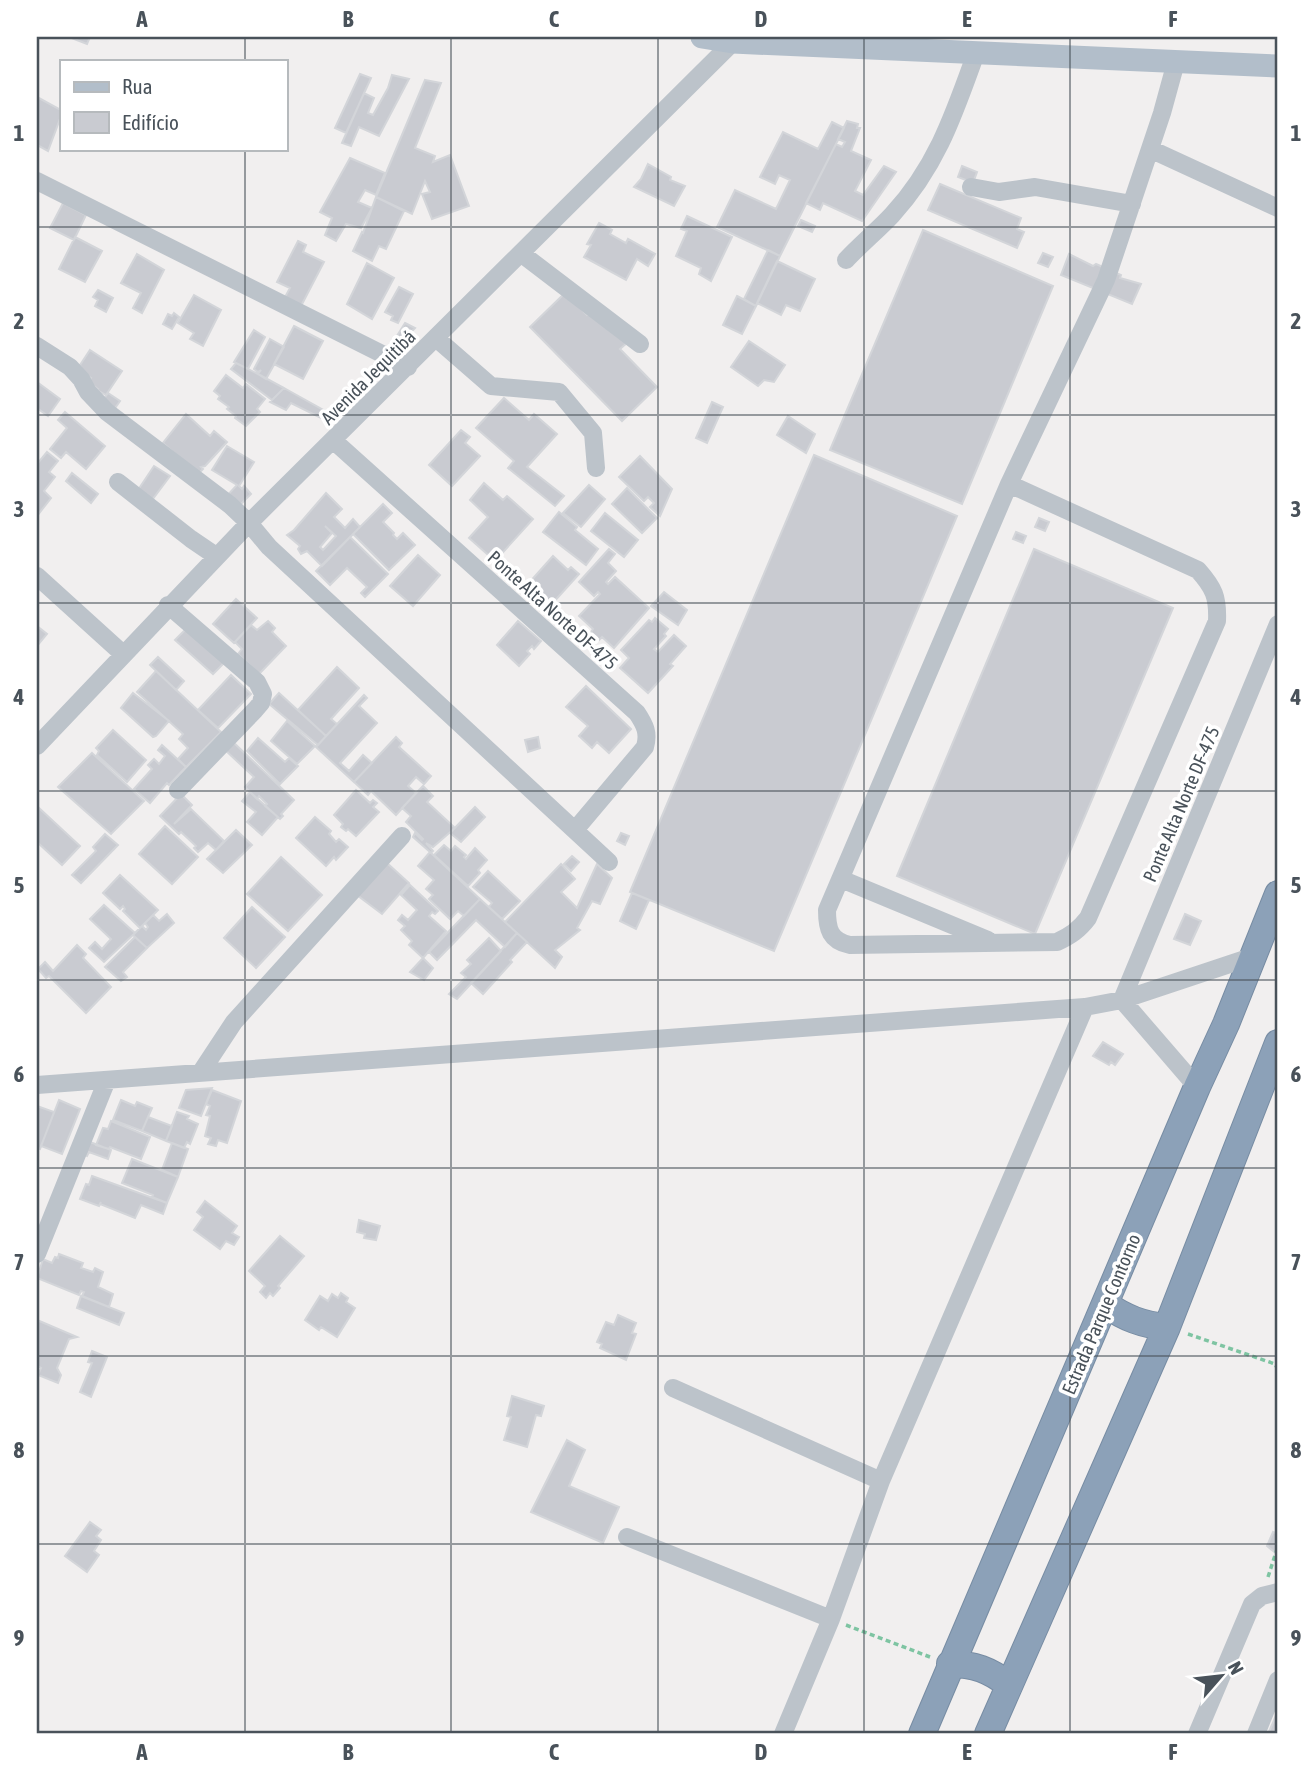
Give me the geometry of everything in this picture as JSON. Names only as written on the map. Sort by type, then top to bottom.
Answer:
[{"type":"highway","name":"Estrada Parque Contorno","points":[[922,1734],[1226,1024],[1278,894]]},
{"type":"highway","points":[[988,1734],[1167,1327],[1278,1043]]},
{"type":"highway","points":[[1105,1304],[1124,1317],[1145,1325],[1167,1327]]},
{"type":"highway","points":[[950,1664],[982,1668],[1009,1685]]},
{"type":"main road","points":[[702,37],[733,42],[1278,66]]},
{"type":"street","name":"Avenida Jequitibá","points":[[37,746],[216,556],[733,42]]},
{"type":"street","points":[[846,260],[892,215],[921,177],[947,132],[976,53]]},
{"type":"street","points":[[1009,484],[1198,570],[1212,586],[1218,604],[1217,621],[1088,918],[1071,936],[1057,942],[839,943],[831,935],[827,911],[1009,484],[1106,280],[1176,62]]},
{"type":"street","points":[[1150,149],[1278,208]]},
{"type":"street","points":[[37,181],[408,367]]},
{"type":"street","points":[[971,187],[999,192],[1035,187],[1132,204]]},
{"type":"street","points":[[522,254],[640,344]]},
{"type":"street","points":[[437,338],[491,386],[559,392],[593,433],[596,468]]},
{"type":"street","points":[[37,346],[70,367],[107,412],[230,505],[269,547],[609,862]]},
{"type":"street","name":"Ponte Alta Norte DF-475","points":[[334,441],[637,713],[644,724],[648,736],[645,747],[575,830]]},
{"type":"street","points":[[118,482],[216,556]]},
{"type":"street","points":[[37,576],[123,654]]},
{"type":"street","points":[[169,606],[257,682],[263,694],[261,703],[255,710],[178,790]]},
{"type":"street","name":"Ponte Alta Norte DF-475","points":[[1122,1000],[1278,625]]},
{"type":"street","points":[[201,1072],[234,1022],[402,836]]},
{"type":"street","points":[[841,879],[995,943]]},
{"type":"street","points":[[37,1086],[1085,1007],[1122,1000],[1251,957]]},
{"type":"street","points":[[1122,1000],[1197,1087]]},
{"type":"street","points":[[783,1734],[831,1619],[881,1481],[1085,1007]]},
{"type":"street","points":[[37,1254],[107,1080]]},
{"type":"street","points":[[673,1388],[881,1481]]},
{"type":"street","points":[[627,1537],[831,1619]]},
{"type":"street","points":[[1198,1734],[1252,1604],[1270,1594]]},
{"type":"street","points":[[1256,1734],[1278,1680]]},
{"type":"path","points":[[1167,1327],[1275,1364],[1278,1370]]},
{"type":"path","points":[[1270,1594],[1278,1546]]},
{"type":"path","points":[[831,1619],[950,1664]]},
{"type":"building","points":[[69,37],[90,37],[87,44]]},
{"type":"building","points":[[360,74],[371,78],[346,133],[335,128]]},
{"type":"building","points":[[392,75],[409,79],[379,136],[359,127],[351,146],[342,143],[364,93],[374,98],[368,113],[373,115]]},
{"type":"building","points":[[425,80],[441,83],[415,148],[435,156],[433,162],[450,155],[469,206],[432,219],[422,194],[430,192],[425,181],[412,214],[376,197]]},
{"type":"building","points":[[37,97],[60,109],[60,119],[48,151],[37,145]]},
{"type":"building","points":[[847,121],[858,124],[857,128],[860,128],[851,151],[871,160],[855,191],[863,195],[884,166],[896,172],[862,221],[823,203],[820,210],[806,203],[836,144],[842,147],[845,142],[838,139]]},
{"type":"building","points":[[832,122],[844,128],[780,256],[717,227],[735,190],[776,209],[790,180],[779,175],[775,184],[760,177],[783,132],[818,149]]},
{"type":"building","points":[[350,158],[385,173],[376,195],[365,190],[358,202],[372,208],[361,228],[346,224],[336,241],[325,235],[332,218],[320,212]]},
{"type":"building","points":[[648,164],[671,177],[670,180],[685,186],[674,206],[634,187]]},
{"type":"building","points":[[962,166],[977,172],[973,183],[958,177]]},
{"type":"building","points":[[940,184],[1021,218],[1017,229],[1024,232],[1017,248],[928,210]]},
{"type":"building","points":[[376,197],[404,211],[386,249],[379,246],[372,261],[353,251],[363,233]]},
{"type":"building","points":[[63,203],[86,215],[74,240],[50,228]]},
{"type":"building","points":[[687,216],[732,237],[711,281],[699,274],[701,268],[676,256],[687,231],[681,229]]},
{"type":"building","points":[[801,220],[815,226],[812,232],[798,226]]},
{"type":"building","points":[[599,223],[612,230],[610,234],[626,243],[628,239],[655,254],[648,266],[637,259],[626,280],[584,257],[591,245],[587,244]]},
{"type":"building","points":[[923,230],[1053,286],[962,504],[830,450]]},
{"type":"building","points":[[75,237],[102,251],[85,282],[59,269]]},
{"type":"building","points":[[298,241],[306,245],[303,252],[324,262],[301,306],[285,297],[290,288],[277,282]]},
{"type":"building","points":[[768,250],[780,256],[756,306],[744,299]]},
{"type":"building","points":[[1043,253],[1053,257],[1048,267],[1038,263]]},
{"type":"building","points":[[137,254],[164,270],[142,313],[133,308],[141,293],[121,283]]},
{"type":"building","points":[[1069,254],[1093,266],[1096,264],[1121,275],[1120,278],[1141,284],[1132,304],[1061,275]]},
{"type":"building","points":[[777,261],[815,279],[800,311],[786,305],[781,315],[757,303]]},
{"type":"building","points":[[367,263],[394,278],[372,319],[347,304]]},
{"type":"building","points":[[399,287],[413,294],[398,323],[391,320],[393,316],[385,312]]},
{"type":"building","points":[[98,290],[113,298],[106,312],[95,306],[98,300],[93,297]]},
{"type":"building","points":[[565,293],[587,315],[591,313],[628,342],[620,349],[657,387],[622,421],[530,327]]},
{"type":"building","points":[[194,295],[221,310],[203,346],[190,339],[194,333],[178,323]]},
{"type":"building","points":[[737,296],[756,306],[742,334],[723,325]]},
{"type":"building","points":[[174,313],[179,317],[172,329],[163,324],[168,314],[172,316]]},
{"type":"building","points":[[405,323],[415,328],[401,342],[395,339]]},
{"type":"building","points":[[294,326],[323,341],[303,379],[274,364]]},
{"type":"building","points":[[254,330],[265,337],[248,369],[234,362]]},
{"type":"building","points":[[270,339],[284,347],[266,379],[258,374],[261,370],[258,372],[254,369]]},
{"type":"building","points":[[749,341],[785,365],[774,382],[764,380],[758,386],[731,367]]},
{"type":"building","points":[[90,350],[122,371],[106,395],[89,382],[91,378],[84,374],[80,365]]},
{"type":"building","points":[[236,363],[284,388],[272,400],[231,369]]},
{"type":"building","points":[[226,375],[243,388],[246,384],[265,399],[257,409],[260,412],[246,426],[235,418],[214,391]]},
{"type":"building","points":[[37,382],[60,399],[48,416],[37,408]]},
{"type":"building","points":[[284,388],[325,411],[321,418],[291,403],[286,410],[270,402]]},
{"type":"building","points":[[108,393],[120,401],[115,408],[100,404]]},
{"type":"building","points":[[504,398],[529,420],[534,414],[557,434],[527,467],[564,496],[555,506],[508,468],[514,461],[476,428]]},
{"type":"building","points":[[712,402],[723,407],[707,443],[696,438]]},
{"type":"building","points":[[65,412],[105,446],[86,469],[66,452],[61,458],[50,449],[67,428],[58,420]]},
{"type":"building","points":[[186,414],[210,436],[214,431],[227,442],[201,467],[203,469],[194,478],[186,464],[163,443]]},
{"type":"building","points":[[788,416],[815,434],[806,453],[777,435]]},
{"type":"building","points":[[461,430],[470,437],[465,443],[480,456],[452,486],[429,465]]},
{"type":"building","points":[[227,446],[254,462],[239,486],[242,489],[244,486],[251,494],[236,509],[223,500],[237,485],[212,470]]},
{"type":"building","points":[[47,452],[58,461],[49,472],[55,477],[44,491],[51,498],[37,516],[37,464]]},
{"type":"building","points":[[814,455],[957,516],[774,951],[630,892]]},
{"type":"building","points":[[640,456],[672,489],[660,516],[650,507],[654,503],[648,497],[644,501],[619,477]]},
{"type":"building","points":[[154,466],[170,476],[152,500],[138,490]]},
{"type":"building","points":[[72,473],[98,494],[91,503],[66,481]]},
{"type":"building","points":[[484,483],[503,500],[507,496],[533,519],[495,561],[469,538],[488,517],[470,500]]},
{"type":"building","points":[[589,485],[605,499],[581,527],[563,513]]},
{"type":"building","points":[[627,488],[657,518],[642,533],[612,504]]},
{"type":"building","points":[[326,493],[342,509],[334,517],[345,528],[353,519],[360,527],[322,566],[307,551],[301,554],[298,549],[300,546],[287,535]],"holes":[[[325,526],[336,536],[323,550],[320,547],[332,533]]]},
{"type":"building","points":[[383,504],[392,513],[383,522],[393,535],[397,539],[403,533],[415,545],[389,570],[353,534]]},
{"type":"building","points":[[559,512],[598,549],[586,565],[543,532]]},
{"type":"building","points":[[605,513],[638,540],[624,557],[591,531]]},
{"type":"building","points":[[1039,518],[1049,522],[1045,531],[1035,527]]},
{"type":"building","points":[[1016,532],[1026,536],[1023,543],[1013,539]]},
{"type":"building","points":[[350,537],[388,574],[365,597],[361,593],[367,587],[347,568],[330,585],[316,571]]},
{"type":"building","points":[[609,549],[615,554],[608,563],[616,571],[606,582],[608,584],[615,577],[649,608],[614,648],[602,637],[599,640],[591,632],[593,629],[579,616],[600,594],[598,592],[594,596],[579,582]]},
{"type":"building","points":[[1034,549],[1173,608],[1035,934],[897,876]]},
{"type":"building","points":[[418,555],[440,575],[413,606],[390,586]]},
{"type":"building","points":[[553,556],[568,570],[571,567],[579,574],[551,605],[528,584]]},
{"type":"building","points":[[664,592],[687,610],[678,625],[651,606]]},
{"type":"building","points":[[236,599],[257,618],[234,643],[213,624]]},
{"type":"building","points":[[655,618],[668,629],[664,634],[666,636],[654,649],[658,652],[674,635],[686,646],[670,664],[673,666],[648,693],[620,668],[629,658],[621,650],[649,620],[652,622]]},
{"type":"building","points":[[268,621],[275,628],[272,632],[286,646],[259,674],[238,654],[242,649],[235,642],[251,625],[257,630]]},
{"type":"building","points":[[518,621],[541,641],[534,649],[532,646],[527,651],[530,654],[519,666],[497,645]]},
{"type":"building","points":[[37,626],[47,634],[37,646]]},
{"type":"building","points":[[187,628],[224,663],[213,674],[175,640]]},
{"type":"building","points":[[158,657],[184,681],[176,690],[150,665]]},
{"type":"building","points":[[337,667],[359,688],[331,719],[337,724],[326,736],[298,710]]},
{"type":"building","points":[[156,671],[221,732],[186,767],[178,759],[188,748],[179,739],[183,734],[137,692]]},
{"type":"building","points":[[231,675],[251,694],[218,728],[198,710]]},
{"type":"building","points":[[586,686],[631,729],[609,753],[597,742],[592,748],[579,736],[588,726],[566,707]]},
{"type":"building","points":[[133,693],[169,721],[156,736],[153,737],[121,708]]},
{"type":"building","points":[[279,693],[326,736],[318,745],[269,704]]},
{"type":"building","points":[[364,695],[367,698],[359,706],[377,723],[340,763],[349,771],[363,755],[372,763],[354,782],[316,747]]},
{"type":"building","points":[[287,721],[315,746],[297,764],[271,741]]},
{"type":"building","points":[[113,730],[146,760],[127,782],[97,755],[99,751],[96,748]]},
{"type":"building","points":[[396,737],[402,743],[399,747],[431,776],[424,784],[416,777],[408,786],[416,793],[396,815],[371,791],[368,795],[354,782]]},
{"type":"building","points":[[538,737],[540,748],[528,752],[525,740]]},
{"type":"building","points":[[258,738],[285,762],[289,758],[298,766],[280,784],[247,751]]},
{"type":"building","points":[[233,742],[294,800],[281,814],[283,816],[280,819],[265,806],[267,804],[259,796],[257,799],[245,787],[254,777],[226,751]]},
{"type":"building","points":[[162,745],[186,767],[169,785],[167,783],[150,803],[134,789],[152,769],[148,765],[154,759],[159,764],[165,756],[158,750]]},
{"type":"building","points":[[92,753],[144,801],[111,834],[58,787]]},
{"type":"building","points":[[423,786],[433,796],[427,802],[455,828],[433,847],[426,843],[433,851],[431,853],[413,837],[415,833],[423,839],[406,822],[411,816],[402,808]]},
{"type":"building","points":[[356,790],[370,803],[373,800],[377,803],[373,807],[379,812],[356,836],[341,827],[343,824],[334,815]]},
{"type":"building","points":[[250,792],[278,817],[262,835],[247,822],[256,812],[242,801]]},
{"type":"building","points":[[181,794],[192,805],[174,824],[191,809],[224,841],[216,850],[208,843],[198,852],[194,848],[196,846],[160,816]]},
{"type":"building","points":[[475,807],[485,817],[461,842],[450,833]]},
{"type":"building","points":[[39,808],[80,846],[62,865],[37,842]]},
{"type":"building","points":[[315,817],[331,831],[329,834],[336,842],[339,839],[348,847],[326,866],[296,838]]},
{"type":"building","points":[[165,826],[198,857],[172,884],[139,854]]},
{"type":"building","points":[[236,830],[252,845],[223,873],[207,859]]},
{"type":"building","points":[[621,833],[629,836],[625,845],[617,841]]},
{"type":"building","points":[[105,834],[118,845],[81,883],[72,875],[96,851],[93,847]]},
{"type":"building","points":[[444,845],[451,851],[455,846],[466,855],[466,859],[475,848],[487,860],[468,886],[434,855]]},
{"type":"building","points":[[430,852],[480,899],[464,916],[458,911],[450,919],[429,899],[433,895],[426,889],[434,880],[418,866]]},
{"type":"building","points":[[572,856],[579,862],[571,871],[564,864]]},
{"type":"building","points":[[281,857],[322,895],[288,931],[247,894]]},
{"type":"building","points":[[387,863],[409,883],[382,914],[357,895]]},
{"type":"building","points":[[561,864],[575,879],[561,892],[577,908],[597,864],[612,878],[600,904],[592,901],[577,928],[580,930],[555,950],[562,957],[555,968],[505,922]]},
{"type":"building","points":[[488,871],[520,901],[502,919],[489,907],[492,903],[473,887]]},
{"type":"building","points":[[120,875],[158,910],[140,928],[123,911],[123,906],[120,909],[103,893]]},
{"type":"building","points":[[410,885],[438,911],[429,916],[446,931],[423,958],[409,945],[412,941],[401,930],[405,926],[398,920],[402,915],[408,920],[417,910],[401,895]]},
{"type":"building","points":[[632,893],[649,900],[636,929],[620,921]]},
{"type":"building","points":[[480,899],[517,933],[505,947],[476,920],[437,960],[429,952]]},
{"type":"building","points":[[104,905],[135,933],[104,962],[89,948],[95,942],[102,949],[111,939],[90,919]]},
{"type":"building","points":[[252,907],[285,937],[256,968],[224,938]]},
{"type":"building","points":[[167,914],[174,923],[147,948],[133,935],[142,926],[146,930],[148,927],[145,923],[153,915],[159,921]]},
{"type":"building","points":[[1185,914],[1201,921],[1190,945],[1174,939]]},
{"type":"building","points":[[517,933],[527,942],[483,994],[471,983]]},
{"type":"building","points":[[135,937],[147,948],[123,972],[127,977],[121,981],[105,967]]},
{"type":"building","points":[[489,938],[501,951],[457,999],[449,994],[466,977],[461,973],[471,964],[467,960]]},
{"type":"building","points":[[77,945],[86,954],[83,958],[111,987],[86,1013],[49,976],[46,978],[38,969],[45,962],[53,971]]},
{"type":"building","points":[[423,958],[433,968],[424,980],[410,972]]},
{"type":"building","points":[[1103,1042],[1123,1054],[1115,1065],[1111,1062],[1109,1065],[1093,1056]]},
{"type":"building","points":[[212,1088],[201,1116],[179,1108],[186,1090]]},
{"type":"building","points":[[212,1090],[241,1101],[227,1143],[218,1140],[216,1146],[208,1144],[211,1138],[205,1136],[210,1116],[206,1115],[210,1106],[206,1104]]},
{"type":"building","points":[[59,1100],[80,1109],[62,1154],[41,1146]]},
{"type":"building","points":[[121,1100],[135,1106],[137,1102],[152,1108],[142,1131],[113,1120]]},
{"type":"building","points":[[37,1106],[54,1112],[40,1149],[37,1148]]},
{"type":"building","points":[[177,1112],[189,1116],[187,1119],[198,1124],[190,1144],[187,1142],[184,1148],[166,1141]]},
{"type":"building","points":[[148,1117],[172,1126],[166,1141],[142,1131]]},
{"type":"building","points":[[111,1121],[150,1137],[141,1159],[110,1147],[109,1149],[96,1145],[103,1128],[108,1129]]},
{"type":"building","points":[[90,1142],[111,1150],[108,1159],[89,1152],[87,1156],[84,1155]]},
{"type":"building","points":[[172,1143],[188,1149],[178,1177],[162,1170]]},
{"type":"building","points":[[132,1159],[178,1177],[167,1203],[122,1183]]},
{"type":"building","points":[[92,1176],[167,1203],[163,1214],[141,1205],[135,1218],[80,1199],[86,1184],[89,1185]]},
{"type":"building","points":[[205,1201],[237,1226],[232,1233],[239,1237],[234,1245],[226,1241],[220,1249],[194,1230],[203,1217],[197,1212]]},
{"type":"building","points":[[359,1220],[380,1226],[376,1240],[364,1238],[365,1234],[357,1232]]},
{"type":"building","points":[[280,1236],[304,1256],[278,1286],[280,1288],[273,1296],[270,1293],[266,1298],[260,1292],[265,1286],[249,1271]]},
{"type":"building","points":[[59,1254],[83,1263],[81,1268],[93,1272],[95,1268],[103,1272],[98,1287],[113,1294],[109,1307],[82,1296],[84,1292],[81,1291],[79,1295],[37,1278],[43,1259],[52,1263]]},
{"type":"building","points":[[341,1293],[348,1298],[346,1302],[355,1308],[337,1337],[321,1327],[319,1330],[305,1320],[320,1296],[328,1301],[332,1294],[338,1298]]},
{"type":"building","points":[[81,1296],[124,1313],[119,1325],[77,1308]]},
{"type":"building","points":[[618,1315],[636,1323],[632,1333],[636,1334],[626,1360],[600,1348],[602,1344],[597,1342],[606,1322],[614,1325]]},
{"type":"building","points":[[37,1320],[77,1337],[69,1339],[57,1368],[61,1375],[58,1383],[38,1375],[41,1368],[37,1366]]},
{"type":"building","points":[[92,1351],[107,1357],[91,1397],[80,1392],[92,1363],[88,1362]]},
{"type":"building","points":[[512,1396],[544,1406],[541,1416],[536,1415],[527,1447],[504,1440],[511,1417],[507,1416]]},
{"type":"building","points":[[567,1440],[585,1450],[569,1486],[619,1507],[603,1543],[531,1512]]},
{"type":"building","points":[[90,1522],[101,1530],[96,1536],[101,1540],[94,1551],[99,1555],[87,1572],[65,1556]]},
{"type":"building","points":[[1278,1523],[1278,1555],[1267,1546],[1273,1532],[1276,1533]]},
{"type":"building","points":[[1278,1711],[1278,1734],[1268,1734]]}]
